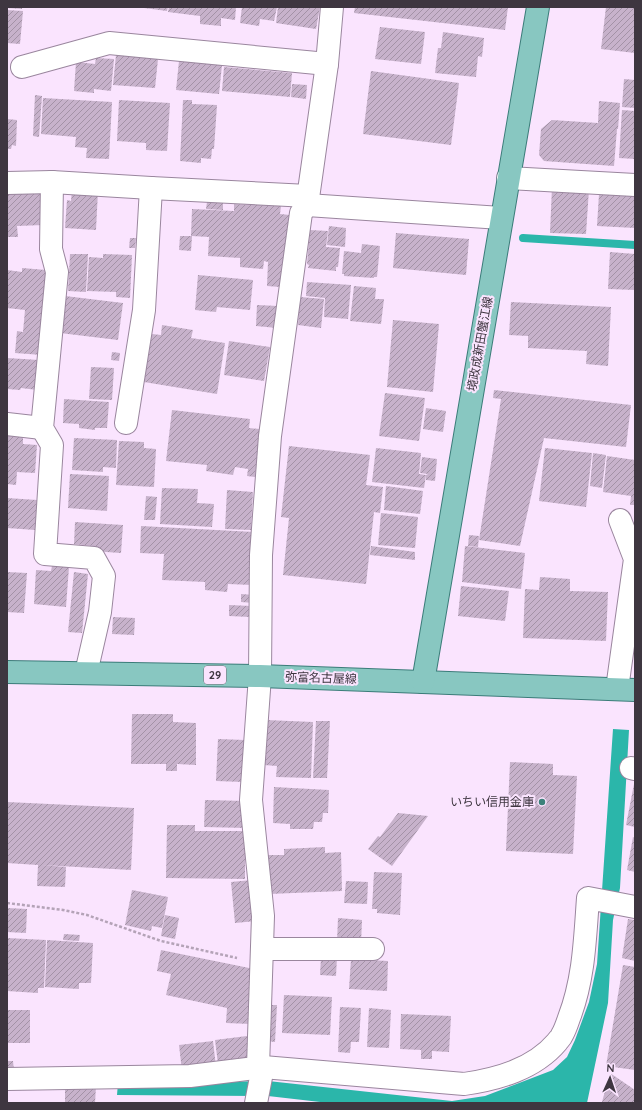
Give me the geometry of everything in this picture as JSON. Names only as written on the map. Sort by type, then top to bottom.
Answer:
[{"type":"main road","name":"境政成新田蟹江線","points":[[423,682],[538,7]]},
{"type":"main road","name":"弥富名古屋線","points":[[7,672],[260,676],[626,690]]},
{"type":"street","points":[[256,1102],[261,1070],[263,916],[251,800],[260,676],[262,554],[270,436],[301,213],[308,200],[327,64],[332,7]]},
{"type":"street","points":[[22,66],[109,43],[327,64]]},
{"type":"street","points":[[508,178],[635,185]]},
{"type":"street","points":[[7,183],[52,182],[151,188],[308,200],[501,218]]},
{"type":"street","points":[[52,182],[51,249],[57,272],[42,428],[52,445],[45,554],[94,558],[104,576],[100,612],[86,673]]},
{"type":"street","points":[[126,423],[144,310],[151,188]]},
{"type":"street","points":[[7,424],[42,428]]},
{"type":"street","points":[[620,520],[635,559],[626,690]]},
{"type":"street","points":[[7,1079],[190,1076],[261,1070],[464,1084],[482,1082],[515,1071],[536,1061],[550,1051],[562,1035],[575,1002],[583,965],[588,898],[630,906]]},
{"type":"street","points":[[262,957],[373,949]]},
{"type":"path","points":[[7,903],[63,910],[87,915],[161,941],[262,957]]},
{"type":"shaded area","points":[[613,729],[629,730],[620,888],[613,920],[608,1003],[587,1103],[329,1103],[268,1096],[117,1095],[118,1083],[268,1081],[452,1101],[485,1096],[553,1070],[567,1057],[575,1040],[589,1002],[597,964]]},
{"type":"building","points":[[22,7],[22,9],[7,8]]},
{"type":"building","points":[[144,7],[168,7],[167,11]]},
{"type":"building","points":[[169,7],[236,7],[235,20],[221,18],[221,26],[200,24],[200,16],[168,12]]},
{"type":"building","points":[[242,7],[277,7],[274,21],[260,19],[259,26],[240,23]]},
{"type":"building","points":[[278,7],[320,7],[316,29],[276,23]]},
{"type":"building","points":[[355,7],[508,7],[505,30],[354,13]]},
{"type":"building","points":[[606,7],[635,7],[635,53],[601,49]]},
{"type":"building","points":[[7,10],[23,11],[20,44],[7,43]]},
{"type":"building","points":[[380,27],[425,32],[421,64],[375,59]]},
{"type":"building","points":[[443,32],[484,38],[482,57],[478,56],[476,77],[435,73],[438,48],[441,48]]},
{"type":"building","points":[[116,55],[158,59],[155,88],[113,85]]},
{"type":"building","points":[[96,58],[114,59],[111,91],[94,89],[94,93],[74,91],[76,62],[95,64]]},
{"type":"building","points":[[179,61],[222,65],[219,94],[176,90]]},
{"type":"building","points":[[224,67],[292,73],[290,97],[222,91]]},
{"type":"building","points":[[371,71],[459,83],[451,145],[363,134]]},
{"type":"building","points":[[624,79],[635,80],[635,108],[622,107]]},
{"type":"building","points":[[292,84],[307,85],[306,99],[291,97]]},
{"type":"building","points":[[35,95],[42,96],[39,137],[33,136]]},
{"type":"building","points":[[43,98],[112,102],[109,159],[86,158],[87,148],[75,147],[76,137],[41,134]]},
{"type":"building","points":[[119,100],[170,103],[167,151],[146,150],[146,143],[117,141]]},
{"type":"building","points":[[183,100],[192,100],[192,104],[217,105],[214,149],[212,149],[211,159],[201,158],[201,163],[180,161]]},
{"type":"building","points":[[599,101],[620,103],[614,166],[544,161],[539,155],[541,129],[552,120],[598,123]]},
{"type":"building","points":[[622,110],[635,111],[635,159],[619,158]]},
{"type":"building","points":[[7,119],[17,120],[16,146],[12,145],[11,149],[7,149]]},
{"type":"building","points":[[552,187],[589,189],[586,234],[550,233]]},
{"type":"building","points":[[72,190],[98,191],[96,230],[65,228],[67,200],[71,201]]},
{"type":"building","points":[[43,191],[43,225],[17,226],[18,237],[7,237],[7,192]]},
{"type":"building","points":[[599,194],[635,196],[635,228],[597,226]]},
{"type":"building","points":[[207,202],[223,203],[223,210],[206,209]]},
{"type":"building","points":[[234,204],[281,206],[280,214],[290,215],[287,264],[282,264],[280,287],[267,286],[268,262],[264,261],[263,269],[240,267],[240,258],[208,256],[209,237],[192,236],[191,251],[179,250],[180,236],[191,236],[192,209],[234,211]]},
{"type":"building","points":[[329,226],[346,228],[345,247],[327,245]]},
{"type":"building","points":[[310,230],[328,231],[326,247],[340,248],[338,267],[336,267],[336,271],[308,268],[309,265],[307,264]]},
{"type":"building","points":[[396,233],[469,239],[466,275],[393,268]]},
{"type":"building","points":[[130,238],[136,238],[135,248],[129,248]]},
{"type":"building","points":[[362,244],[380,246],[377,277],[344,276],[344,274],[342,274],[344,251],[361,253]]},
{"type":"building","points":[[610,252],[635,254],[635,290],[608,289]]},
{"type":"building","points":[[70,254],[88,254],[86,292],[68,291]]},
{"type":"building","points":[[103,254],[132,255],[130,298],[116,297],[116,292],[87,291],[89,257],[103,258]]},
{"type":"building","points":[[22,268],[46,270],[42,313],[46,313],[42,355],[15,353],[17,331],[23,332],[25,310],[7,308],[7,270],[22,272]]},
{"type":"building","points":[[198,275],[253,280],[250,310],[217,307],[216,312],[195,310]]},
{"type":"building","points":[[307,282],[351,285],[348,319],[324,317],[325,298],[306,296]]},
{"type":"building","points":[[354,286],[376,288],[375,299],[384,299],[381,324],[350,321]]},
{"type":"building","points":[[65,296],[123,303],[118,340],[60,333]]},
{"type":"building","points":[[300,297],[324,299],[321,328],[298,325]]},
{"type":"building","points":[[511,302],[611,307],[608,366],[586,364],[587,351],[528,348],[528,336],[509,335]]},
{"type":"building","points":[[257,305],[278,306],[277,328],[256,326]]},
{"type":"building","points":[[393,320],[439,324],[433,392],[387,387]]},
{"type":"building","points":[[162,325],[193,330],[191,338],[225,343],[217,394],[144,382],[152,334],[161,335]]},
{"type":"building","points":[[229,341],[270,347],[264,381],[224,375]]},
{"type":"building","points":[[112,352],[120,353],[119,361],[111,360]]},
{"type":"building","points":[[7,358],[39,360],[37,390],[21,388],[20,390],[7,389]]},
{"type":"building","points":[[91,367],[114,368],[112,400],[89,399]]},
{"type":"building","points":[[494,390],[631,405],[626,447],[544,438],[520,546],[479,540],[501,399],[493,398]]},
{"type":"building","points":[[385,393],[425,398],[419,441],[379,436]]},
{"type":"building","points":[[64,399],[109,402],[107,428],[95,428],[95,430],[79,428],[79,424],[63,423]]},
{"type":"building","points":[[426,408],[446,411],[443,432],[423,429]]},
{"type":"building","points":[[172,410],[250,419],[249,428],[260,429],[255,477],[247,476],[248,469],[235,467],[233,475],[206,471],[207,465],[166,461]]},
{"type":"building","points":[[7,435],[23,436],[23,444],[37,445],[35,473],[17,472],[16,485],[7,484]]},
{"type":"building","points":[[74,438],[117,440],[116,468],[103,467],[103,472],[72,470]]},
{"type":"building","points":[[119,441],[144,442],[144,448],[156,449],[154,487],[116,485]]},
{"type":"building","points":[[289,446],[370,455],[366,485],[383,487],[380,513],[374,512],[366,584],[283,575],[289,518],[281,517]]},
{"type":"building","points":[[376,448],[421,453],[419,474],[426,475],[424,488],[372,482]]},
{"type":"building","points":[[545,448],[592,453],[586,507],[539,501]]},
{"type":"building","points":[[593,453],[606,455],[602,488],[590,486]]},
{"type":"building","points":[[607,456],[635,460],[635,505],[630,505],[631,496],[603,492]]},
{"type":"building","points":[[422,457],[437,459],[435,481],[426,480],[426,475],[428,474],[420,473]]},
{"type":"building","points":[[70,474],[109,476],[107,511],[68,508]]},
{"type":"building","points":[[386,486],[423,491],[420,514],[384,510]]},
{"type":"building","points":[[162,488],[198,489],[197,503],[214,504],[212,527],[160,524]]},
{"type":"building","points":[[227,490],[253,492],[251,530],[225,529]]},
{"type":"building","points":[[146,496],[157,497],[155,520],[144,520]]},
{"type":"building","points":[[7,498],[37,500],[35,530],[7,528]]},
{"type":"building","points":[[381,513],[418,517],[415,548],[378,545]]},
{"type":"building","points":[[75,522],[123,525],[121,553],[92,551],[93,546],[74,544]]},
{"type":"building","points":[[141,526],[254,532],[252,585],[228,584],[227,592],[205,590],[205,582],[162,580],[164,554],[140,553]]},
{"type":"building","points":[[469,535],[479,536],[478,547],[468,546]]},
{"type":"building","points":[[371,546],[415,552],[415,560],[370,555]]},
{"type":"building","points":[[465,546],[525,553],[521,589],[462,582]]},
{"type":"building","points":[[52,566],[69,567],[66,607],[34,604],[36,570],[51,571]]},
{"type":"building","points":[[7,572],[27,573],[24,613],[7,612]]},
{"type":"building","points":[[74,572],[88,574],[82,633],[68,632]]},
{"type":"building","points":[[540,577],[570,579],[570,591],[608,592],[606,641],[523,638],[525,589],[539,590]]},
{"type":"building","points":[[461,586],[509,591],[505,621],[458,616]]},
{"type":"building","points":[[241,594],[254,595],[254,603],[241,602]]},
{"type":"building","points":[[229,605],[251,606],[250,617],[229,616]]},
{"type":"building","points":[[113,617],[135,618],[134,635],[112,634]]},
{"type":"building","points":[[132,714],[173,714],[173,722],[196,723],[196,765],[177,764],[177,771],[166,771],[166,764],[131,764]]},
{"type":"building","points":[[266,720],[313,722],[311,778],[276,777],[277,766],[264,765]]},
{"type":"building","points":[[316,721],[330,721],[327,778],[313,778]]},
{"type":"building","points":[[218,739],[245,740],[243,782],[216,781]]},
{"type":"building","points":[[510,762],[553,764],[553,775],[577,776],[573,854],[506,851]]},
{"type":"building","points":[[634,784],[635,785],[635,827],[626,825]]},
{"type":"building","points":[[274,787],[329,790],[328,813],[323,813],[322,822],[314,822],[313,829],[290,829],[290,824],[273,823]]},
{"type":"building","points":[[205,800],[246,801],[246,828],[204,827]]},
{"type":"building","points":[[7,802],[134,808],[131,870],[42,865],[66,867],[65,887],[37,886],[38,865],[7,863]]},
{"type":"building","points":[[398,813],[428,816],[392,866],[368,849],[378,836],[380,837]]},
{"type":"building","points":[[167,825],[195,825],[195,831],[245,831],[245,879],[166,878]]},
{"type":"building","points":[[633,837],[635,838],[635,872],[627,870]]},
{"type":"building","points":[[325,847],[325,853],[341,852],[342,891],[269,894],[267,855],[284,855],[284,849]]},
{"type":"building","points":[[374,872],[402,873],[400,915],[377,913],[377,909],[372,909]]},
{"type":"building","points":[[252,880],[256,921],[235,923],[231,882]]},
{"type":"building","points":[[346,881],[368,882],[367,904],[344,903]]},
{"type":"building","points":[[132,890],[168,897],[162,928],[152,926],[151,931],[125,925]]},
{"type":"building","points":[[7,908],[27,909],[26,933],[7,932]]},
{"type":"building","points":[[165,915],[179,918],[175,939],[161,936]]},
{"type":"building","points":[[338,918],[362,920],[361,943],[337,942]]},
{"type":"building","points":[[628,919],[635,920],[635,961],[622,958]]},
{"type":"building","points":[[64,934],[80,935],[79,941],[63,940]]},
{"type":"building","points":[[7,938],[46,940],[44,988],[38,988],[38,993],[7,991]]},
{"type":"building","points":[[47,940],[93,943],[91,983],[79,983],[79,989],[45,987]]},
{"type":"building","points":[[161,950],[254,969],[251,1024],[226,1023],[227,1008],[166,995],[171,974],[157,971]]},
{"type":"building","points":[[321,957],[337,957],[336,976],[320,975]]},
{"type":"building","points":[[351,959],[388,961],[387,991],[349,989]]},
{"type":"building","points":[[623,965],[635,967],[635,1070],[606,1066]]},
{"type":"building","points":[[284,995],[332,997],[330,1035],[282,1033]]},
{"type":"building","points":[[269,1005],[277,1005],[275,1042],[267,1041]]},
{"type":"building","points":[[340,1007],[361,1008],[359,1042],[351,1042],[350,1053],[338,1052]]},
{"type":"building","points":[[369,1008],[391,1010],[389,1048],[367,1047]]},
{"type":"building","points":[[7,1010],[30,1010],[30,1043],[7,1043]]},
{"type":"building","points":[[401,1014],[451,1016],[449,1052],[432,1051],[432,1059],[421,1059],[421,1050],[400,1049]]},
{"type":"building","points":[[247,1036],[250,1061],[218,1064],[215,1040]]},
{"type":"building","points":[[213,1041],[216,1067],[182,1071],[179,1045]]},
{"type":"building","points":[[7,1061],[13,1061],[14,1071],[7,1071]]},
{"type":"building","points":[[610,1073],[635,1090],[635,1103],[602,1102]]},
{"type":"building","points":[[65,1085],[96,1086],[95,1103],[65,1103]]},
{"type":"waterway","points":[[523,238],[635,245]]},
{"type":"place","name":"いちい信用金庫","points":[[542,802]]}]
